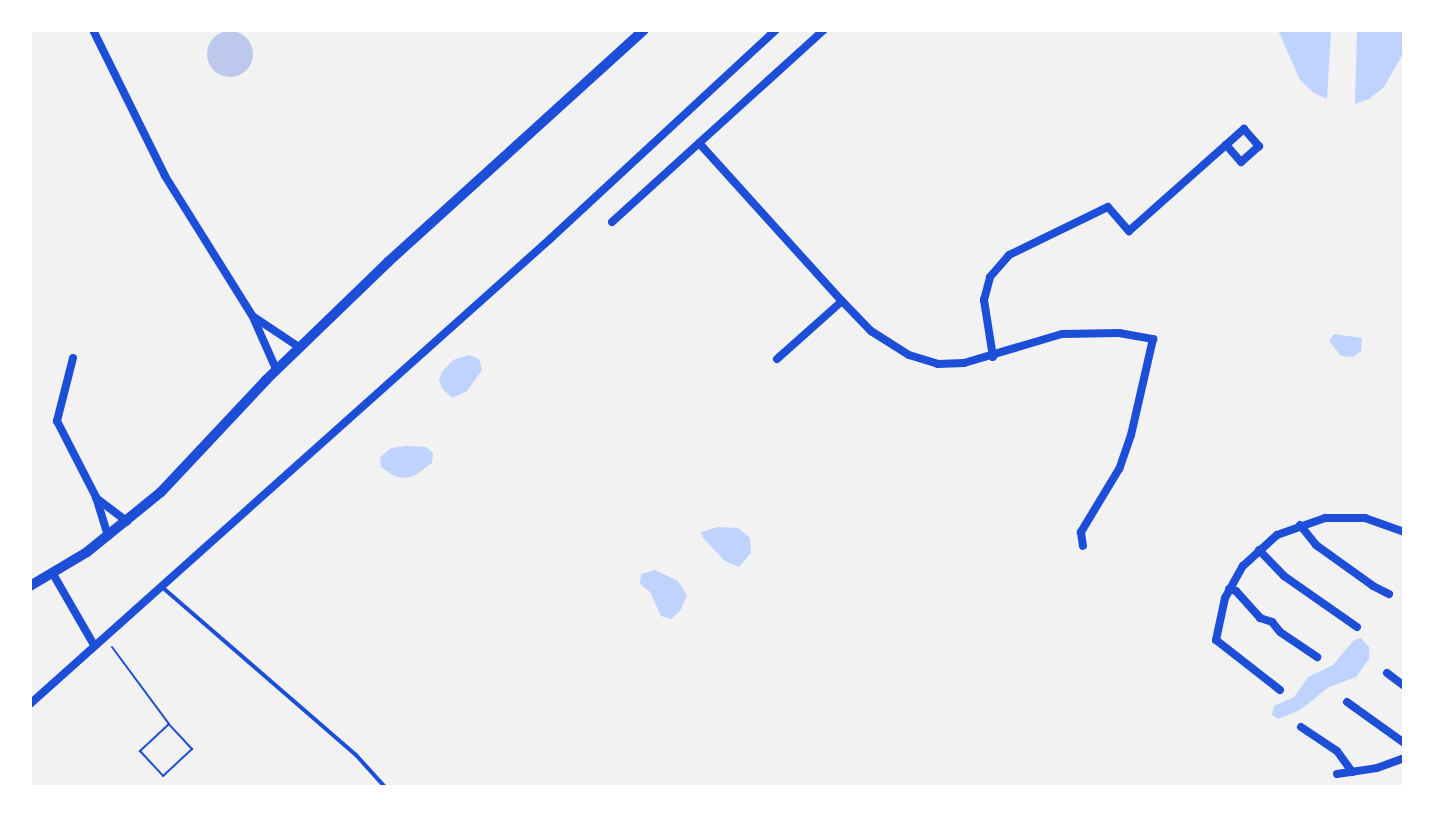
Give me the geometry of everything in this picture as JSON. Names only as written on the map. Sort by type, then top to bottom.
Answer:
[{"type":"street","points":[[93,30],[172,189],[253,317],[276,369]]},
{"type":"street","points":[[30,586],[108,536],[173,480],[299,347],[644,30]]},
{"type":"street","points":[[30,704],[550,239],[776,30]]},
{"type":"street","points":[[612,222],[824,30]]},
{"type":"street","points":[[699,143],[871,331],[909,355],[938,364],[993,357],[1046,338],[1076,333],[1119,333],[1153,339],[1119,469],[1081,532],[1083,546]]},
{"type":"street","points":[[993,357],[984,300],[990,277],[1009,255],[1108,207],[1129,231],[1226,145]]},
{"type":"street","points":[[777,359],[842,301]]},
{"type":"street","points":[[253,317],[299,347]]},
{"type":"street","points":[[73,358],[57,421],[96,497],[108,536]]},
{"type":"street","points":[[96,497],[127,521]]},
{"type":"street","points":[[1280,690],[1216,640],[1219,616],[1229,589],[1259,550],[1300,525],[1325,518],[1376,520],[1404,532]]},
{"type":"street","points":[[1300,525],[1316,545],[1389,594]]},
{"type":"street","points":[[1259,550],[1284,576],[1357,627]]},
{"type":"street","points":[[53,574],[94,645]]},
{"type":"street","points":[[1229,589],[1236,591],[1260,618],[1272,622],[1280,632],[1317,657]]},
{"type":"street","points":[[1387,673],[1404,686]]},
{"type":"street","points":[[1347,702],[1404,743]]},
{"type":"street","points":[[1301,727],[1337,751],[1352,772]]},
{"type":"street","points":[[1337,774],[1404,758]]},
{"type":"lane","points":[[160,586],[356,755],[385,787]]},
{"type":"path","points":[[104,637],[169,724],[192,749],[163,776],[140,751],[169,724]]},
{"type":"water","points":[[1278,30],[1331,30],[1327,99],[1314,93],[1300,80]]},
{"type":"water","points":[[1357,30],[1404,30],[1404,52],[1384,87],[1369,99],[1355,104]]},
{"type":"water","points":[[1334,334],[1362,338],[1361,351],[1353,357],[1341,356],[1329,341]]},
{"type":"water","points":[[469,355],[479,359],[482,370],[467,391],[452,398],[442,388],[439,380],[442,372],[453,360]]},
{"type":"water","points":[[426,447],[433,453],[432,463],[414,476],[405,478],[394,476],[381,467],[380,457],[391,448]]},
{"type":"water","points":[[718,527],[738,528],[750,538],[751,553],[739,567],[725,561],[703,538],[701,532]]},
{"type":"water","points":[[655,570],[678,581],[687,595],[680,611],[671,619],[661,616],[650,592],[640,584],[641,574]]},
{"type":"water","points":[[1361,638],[1369,647],[1369,659],[1356,677],[1329,687],[1300,710],[1278,719],[1272,715],[1274,706],[1294,697],[1308,677],[1333,665],[1354,640]]},
{"type":"building","points":[[230,31],[246,38],[253,54],[246,70],[230,77],[214,70],[207,54],[214,38]]}]
